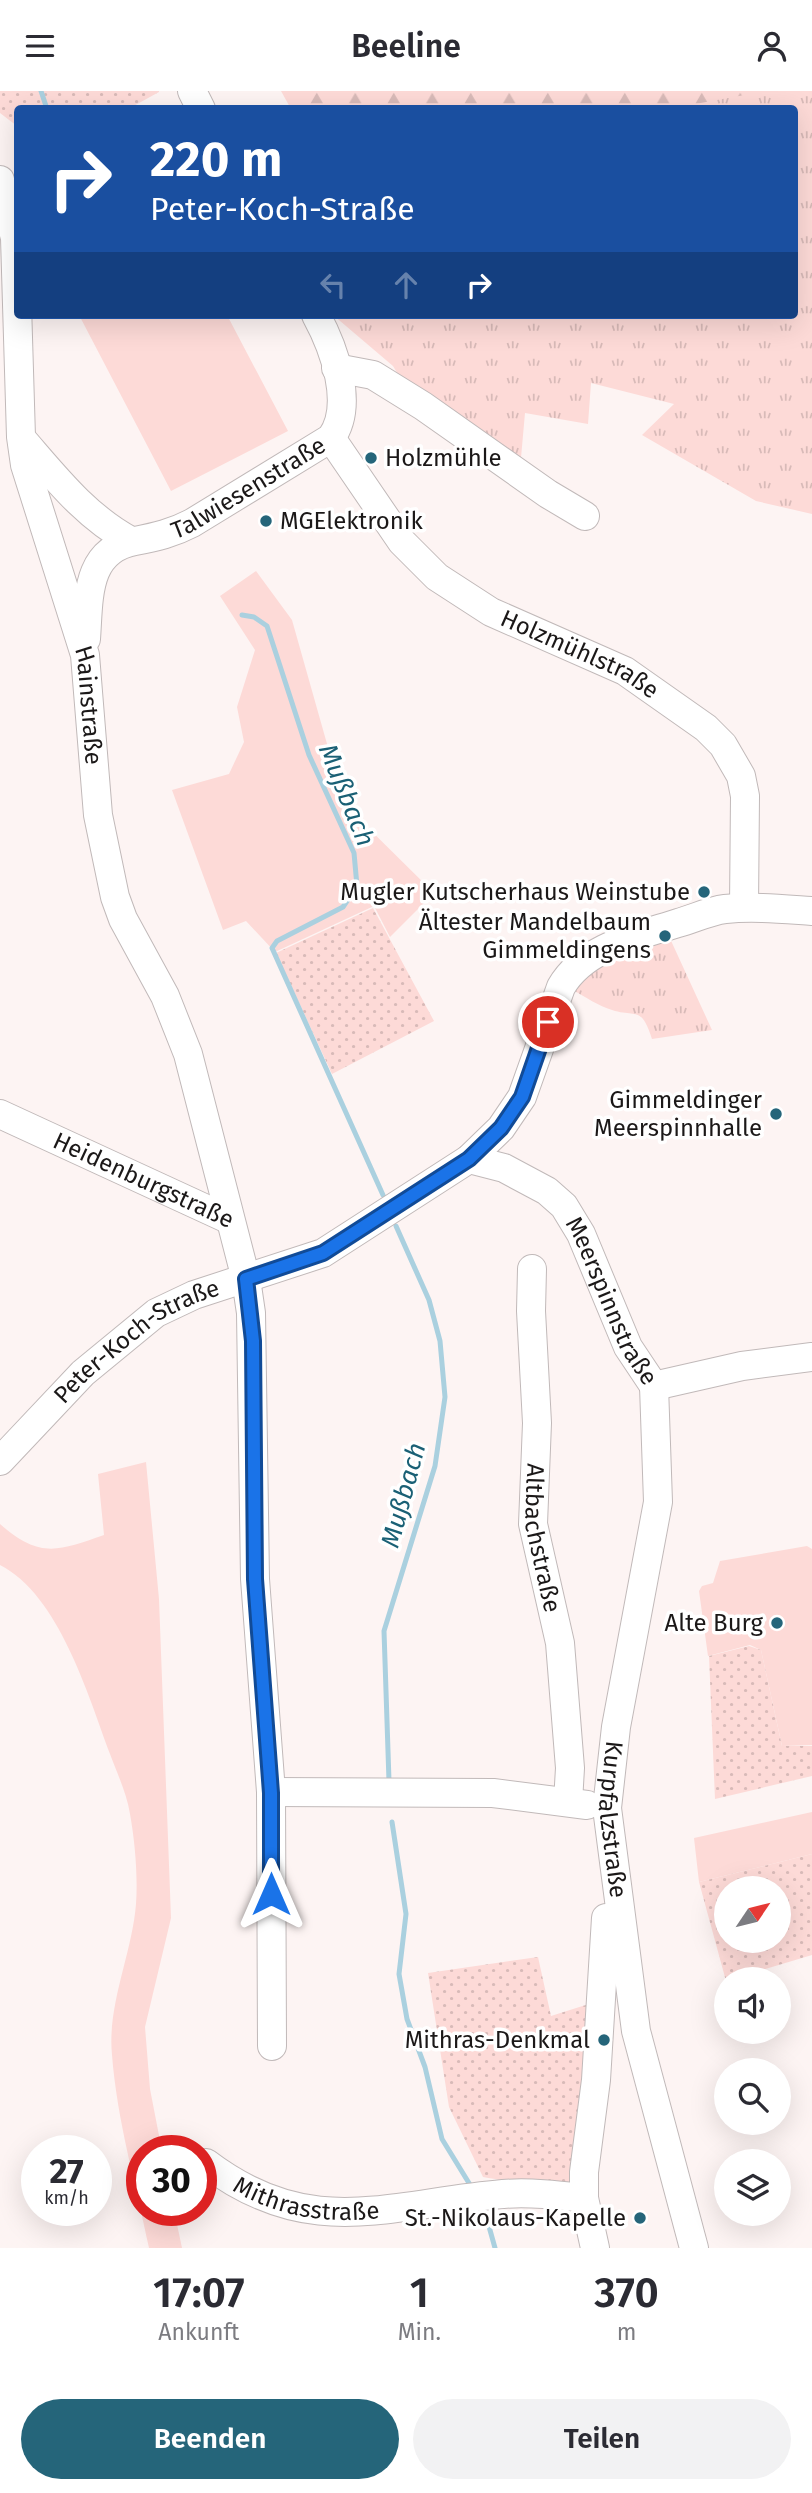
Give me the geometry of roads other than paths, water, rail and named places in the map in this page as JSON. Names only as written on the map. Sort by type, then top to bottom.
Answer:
[{"type":"street","name":"Hainstraße","points":[[0,180],[14,235]]},
{"type":"street","name":"Hainstraße","points":[[17,319],[20,437],[25,465],[85,655],[98,815],[115,897],[123,919],[165,996],[188,1054],[230,1220]]},
{"type":"street","name":"Talwiesenstraße","points":[[85,655],[90,582],[96,564],[108,553],[131,541],[173,533],[331,438],[342,416],[336,367],[318,319]]},
{"type":"street","points":[[336,367],[373,375],[585,516]]},
{"type":"street","points":[[20,437],[92,515],[110,530],[131,541]]},
{"type":"street","name":"Holzmühlstraße","points":[[331,438],[402,542],[437,577],[459,593],[514,623],[625,671],[706,727],[723,745],[741,776],[745,796],[744,907]]},
{"type":"street","name":"Peter-Koch-Straße","points":[[0,1461],[83,1373],[134,1329],[171,1304],[323,1253],[469,1159],[501,1128],[522,1097],[566,978],[607,948],[720,910],[744,907],[812,911]]},
{"type":"street","name":"Heidenburgstraße","points":[[0,1114],[230,1220],[246,1279],[253,1341],[255,1579],[271,1793],[272,2046]]},
{"type":"street","name":"Meerspinnstraße","points":[[469,1159],[504,1168],[547,1191],[564,1206],[581,1234],[628,1347],[654,1386],[742,1367],[812,1357]]},
{"type":"street","name":"Altbachstraße","points":[[532,1269],[531,1311],[537,1423],[533,1524],[559,1643],[570,1767],[568,1802]]},
{"type":"street","name":"Kurpfalzstraße","points":[[654,1386],[658,1501],[616,1727],[607,1808],[636,2031],[694,2248]]},
{"type":"street","points":[[271,1793],[493,1793],[607,1808]]},
{"type":"street","points":[[594,2248],[584,2198],[585,2155],[596,2080],[600,2000],[606,1958],[603,1865],[610,1844]]},
{"type":"street","name":"Mithrasstraße","points":[[217,2170],[243,2189],[265,2199],[326,2213],[360,2213],[501,2194],[584,2198]]},
{"type":"waterway","name":"Mußbach","points":[[41,91],[46,105]]},
{"type":"waterway","name":"Mußbach","points":[[242,615],[254,617],[267,626],[309,755],[354,853],[357,886],[343,907],[277,941],[272,948],[383,1195]]},
{"type":"waterway","name":"Mußbach","points":[[389,1781],[384,1631],[435,1466],[445,1397],[440,1341],[429,1300],[396,1226]]},
{"type":"waterway","name":"Mußbach","points":[[392,1822],[406,1914],[399,1974],[407,2019],[425,2067],[442,2139],[472,2188]]},
{"type":"waterway","name":"Mußbach","points":[[483,2205],[495,2248]]},
{"type":"place","name":"Holzmühle","points":[[371,458]]},
{"type":"place","name":"MGElektronik","points":[[266,521]]},
{"type":"place","name":"Mugler Kutscherhaus Weinstube","points":[[704,892]]},
{"type":"place","name":"Ältester Mandelbaum Gimmeldingens","points":[[665,936]]},
{"type":"place","name":"Gimmeldinger Meerspinnhalle","points":[[776,1114]]},
{"type":"place","name":"Alte Burg","points":[[777,1623]]},
{"type":"place","name":"Mithras-Denkmal","points":[[604,2040]]},
{"type":"place","name":"St.-Nikolaus-Kapelle","points":[[640,2218]]}]
